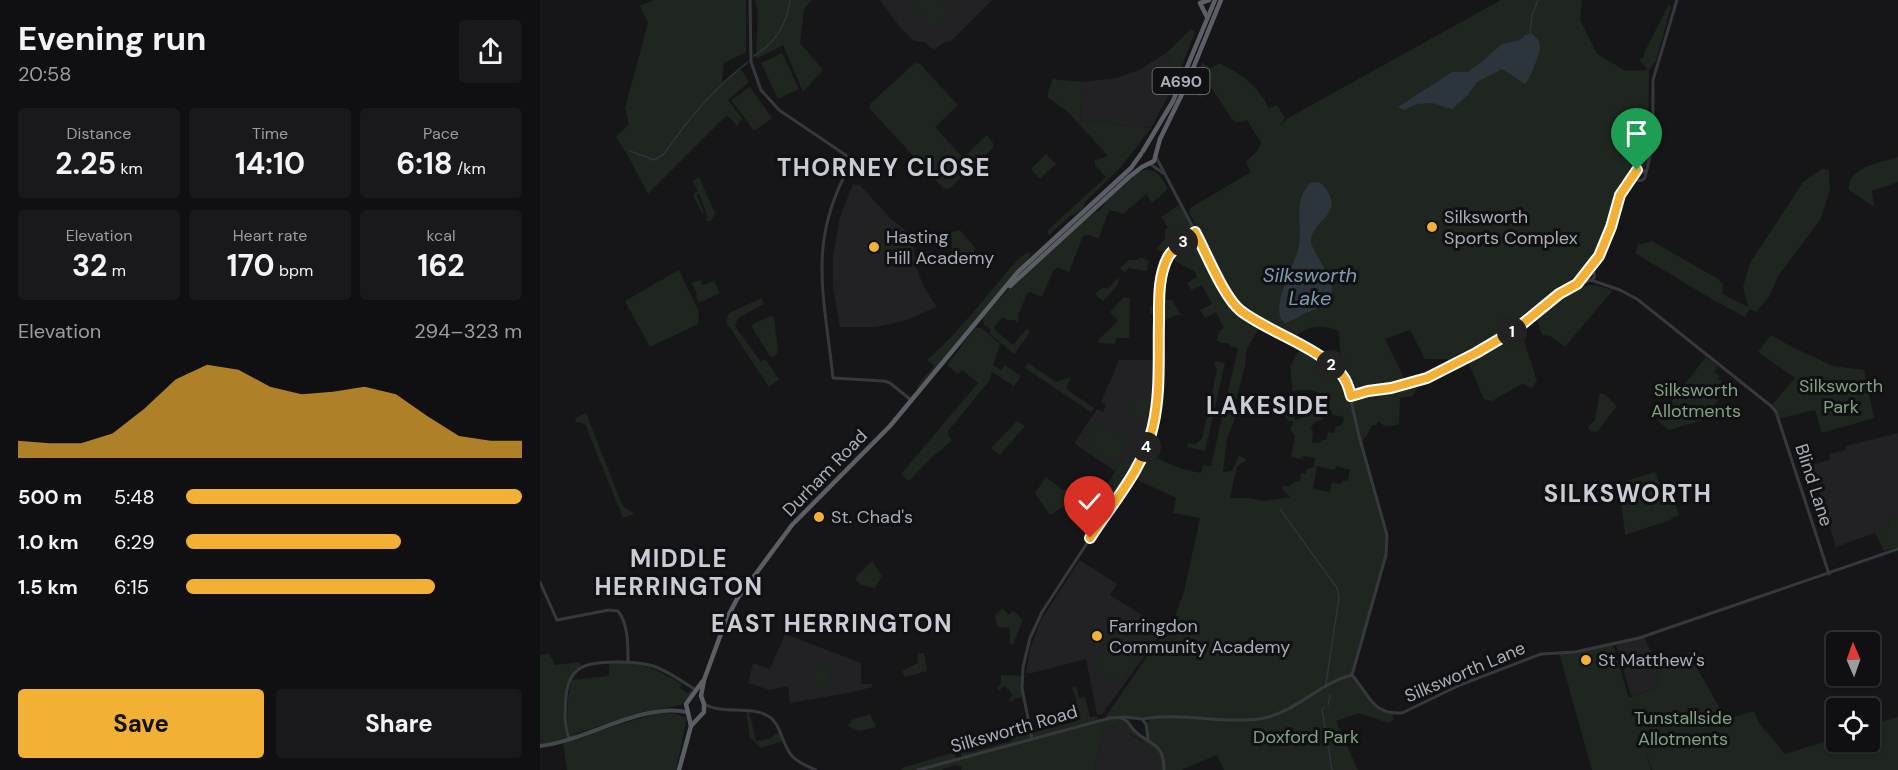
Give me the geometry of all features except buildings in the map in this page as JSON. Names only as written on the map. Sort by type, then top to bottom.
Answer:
[{"type":"highway","points":[[1197,1],[1209,0]]},
{"type":"highway","name":"Durham Road","points":[[691,726],[686,707],[704,680],[734,604],[792,525],[876,441],[912,401],[1018,272],[1131,168],[1173,101],[1215,0]]},
{"type":"highway","name":"Durham Road","points":[[993,303],[1122,183],[1154,161],[1160,139],[1185,88],[1221,0]]},
{"type":"highway","points":[[1197,1],[1205,10],[1207,20]]},
{"type":"highway","points":[[1209,30],[1213,26],[1219,26]]},
{"type":"highway","points":[[1148,163],[1142,160],[1142,153],[1151,150],[1155,155]]},
{"type":"highway","name":"Durham Road","points":[[679,770],[691,726],[700,715],[704,680]]},
{"type":"highway","points":[[689,700],[695,698],[703,702]]},
{"type":"highway","points":[[688,714],[700,715]]},
{"type":"main road","points":[[674,710],[689,700]]},
{"type":"main road","points":[[540,746],[654,712],[674,710],[688,714]]},
{"type":"street","points":[[750,0],[751,62],[760,90],[779,110],[854,160],[832,202],[824,230],[821,254],[821,277],[832,378],[884,381],[890,383],[912,401]]},
{"type":"street","points":[[1630,182],[1644,178],[1646,173],[1653,145],[1653,80],[1678,0]]},
{"type":"street","points":[[1155,155],[1228,294],[1238,308],[1323,359],[1342,374],[1347,383],[1359,436],[1387,535],[1386,555],[1352,675]]},
{"type":"street","points":[[1148,163],[1164,174]]},
{"type":"street","points":[[1577,284],[1595,262],[1611,227],[1620,195],[1637,170],[1648,164]]},
{"type":"street","points":[[1641,169],[1646,173]]},
{"type":"street","points":[[1634,176],[1638,180]]},
{"type":"street","points":[[1032,739],[1022,688],[1023,667],[1030,638],[1042,612],[1144,453],[1151,434],[1155,411],[1163,270],[1169,256],[1195,232]]},
{"type":"street","points":[[1351,396],[1421,380],[1461,361],[1515,330],[1559,294],[1590,280],[1594,274],[1595,262]]},
{"type":"street","points":[[1587,271],[1591,270],[1601,283]]},
{"type":"street","points":[[1584,276],[1601,283]]},
{"type":"street","name":"Blind Lane","points":[[1601,283],[1637,299],[1736,377],[1776,412],[1829,574]]},
{"type":"street","points":[[1829,574],[1898,549]]},
{"type":"street","name":"Silksworth Lane","points":[[1352,675],[1375,706],[1392,714],[1402,713],[1460,685],[1541,654],[1575,652],[1613,645],[1829,574]]},
{"type":"street","points":[[540,582],[557,620],[609,610],[618,611],[623,619],[628,661]]},
{"type":"street","points":[[569,738],[565,728],[567,691],[571,677],[580,667],[628,661],[657,667],[697,690]]},
{"type":"street","name":"Silksworth Road","points":[[918,770],[1086,723],[1119,717],[1232,720],[1261,718],[1281,712],[1329,684],[1352,675]]},
{"type":"street","points":[[703,702],[715,708],[762,713],[770,717],[793,757],[816,770]]},
{"type":"street","points":[[700,715],[715,708]]},
{"type":"street","points":[[1119,717],[1126,719],[1161,753],[1164,770]]},
{"type":"street","points":[[1138,732],[1143,732],[1145,726],[1154,717]]},
{"type":"street","points":[[1132,726],[1136,718]]},
{"type":"street","points":[[1142,719],[1148,739]]},
{"type":"shaded area","points":[[880,0],[992,0],[951,41],[935,49],[925,42],[914,41],[899,26]]},
{"type":"shaded area","points":[[1166,53],[1172,60],[1171,74],[1176,81],[1151,128],[1080,121],[1082,82],[1117,78],[1141,69]]},
{"type":"shaded area","name":"Hasting Hill Academy","points":[[853,184],[860,185],[890,218],[912,236],[916,267],[924,287],[937,307],[904,321],[876,327],[840,327],[833,287],[833,256],[840,217]]},
{"type":"shaded area","points":[[1119,360],[1153,360],[1155,364],[1149,427],[1134,461],[1125,455],[1115,471],[1075,442],[1097,409],[1103,412],[1106,405],[1101,402]]},
{"type":"shaded area","points":[[1898,433],[1898,517],[1888,520],[1890,527],[1836,547],[1828,520],[1829,512],[1825,508],[1810,465],[1830,460],[1829,454],[1846,450],[1846,446]]},
{"type":"shaded area","name":"Farringdon Community Academy","points":[[1080,560],[1117,584],[1110,595],[1161,627],[1162,632],[1106,709],[1102,714],[1097,715],[1086,659],[1026,673],[1030,649],[1041,620]]},
{"type":"shaded area","points":[[785,634],[861,663],[861,684],[872,684],[872,687],[790,703],[788,686],[770,690],[748,683],[753,663],[770,669]]},
{"type":"shaded area","points":[[1643,636],[1652,653],[1662,686],[1633,696],[1630,693],[1616,644]]},
{"type":"shaded area","points":[[1106,726],[1122,729],[1149,746],[1156,754],[1159,770],[1094,770]]},
{"type":"green space","points":[[654,0],[746,0],[746,52],[724,63],[722,82],[741,69],[749,82],[728,100],[742,118],[737,126],[727,115],[648,194],[616,137],[629,124],[625,108],[648,23],[640,6]]},
{"type":"green space","points":[[755,0],[812,0],[804,9],[800,43],[823,70],[803,92],[783,45],[756,59],[758,12]]},
{"type":"green space","points":[[908,0],[941,0],[951,13],[933,29]]},
{"type":"green space","name":"Doxford Park","points":[[1501,0],[1582,0],[1580,20],[1597,54],[1626,71],[1648,70],[1639,60],[1644,57],[1669,4],[1671,7],[1656,61],[1649,70],[1648,164],[1620,182],[1599,256],[1520,323],[1483,350],[1453,365],[1447,359],[1425,359],[1410,330],[1385,339],[1404,378],[1369,390],[1391,388],[1421,379],[1413,396],[1400,398],[1399,425],[1384,426],[1379,421],[1376,425],[1372,425],[1361,443],[1387,535],[1386,555],[1352,675],[1375,706],[1392,714],[1394,720],[1389,723],[1359,713],[1336,721],[1358,770],[1224,770],[1217,755],[1181,770],[1159,770],[1154,754],[1141,740],[1124,730],[1107,726],[1103,731],[1094,770],[961,770],[962,767],[955,765],[941,770],[902,770],[902,768],[951,753],[956,755],[957,760],[961,759],[961,733],[967,753],[1012,741],[1012,738],[1077,721],[1074,706],[1077,700],[1072,688],[1076,686],[1079,698],[1085,697],[1090,717],[1097,716],[1098,720],[1104,719],[1175,616],[1184,592],[1200,518],[1173,513],[1176,498],[1131,477],[1144,453],[1182,469],[1201,473],[1203,465],[1211,466],[1238,348],[1217,340],[1219,331],[1224,328],[1216,312],[1205,318],[1200,310],[1212,304],[1202,285],[1191,290],[1187,283],[1197,277],[1195,272],[1172,259],[1194,237],[1225,295],[1240,314],[1260,326],[1247,349],[1234,408],[1236,416],[1227,439],[1223,472],[1232,471],[1239,455],[1247,460],[1237,466],[1230,498],[1250,498],[1263,501],[1290,497],[1282,486],[1290,486],[1295,481],[1299,482],[1301,473],[1306,474],[1307,469],[1314,467],[1315,458],[1291,457],[1295,436],[1290,430],[1294,421],[1288,421],[1284,416],[1295,412],[1295,420],[1300,419],[1310,407],[1314,408],[1315,405],[1324,407],[1324,401],[1322,396],[1314,391],[1293,391],[1290,366],[1301,346],[1342,373],[1339,331],[1319,327],[1289,339],[1240,305],[1231,293],[1189,212],[1190,208],[1251,172],[1246,162],[1257,151],[1261,143],[1247,120],[1234,122],[1210,86],[1200,98],[1193,89],[1202,63],[1211,68],[1219,63],[1248,81],[1260,93],[1269,108],[1277,105],[1285,118],[1280,126],[1288,118]],"holes":[[[1325,408],[1333,415],[1344,417],[1342,425],[1336,427],[1334,433],[1328,432],[1326,440],[1319,443],[1312,442],[1311,427],[1315,422],[1322,420]],[[1317,466],[1335,470],[1336,466],[1350,470],[1348,481],[1343,480],[1341,484],[1332,483],[1330,492],[1313,489]],[[1125,717],[1152,718],[1146,724],[1147,738],[1134,730]]]},
{"type":"green space","points":[[1191,29],[1195,32],[1176,81],[1171,74],[1172,60],[1166,53]]},
{"type":"green space","points":[[782,53],[799,89],[778,99],[761,63]]},
{"type":"green space","points":[[915,63],[920,64],[958,105],[935,127],[963,158],[987,135],[993,143],[993,148],[949,189],[943,188],[869,108],[870,104]]},
{"type":"green space","points":[[1052,79],[1082,82],[1080,121],[1151,128],[1121,167],[1085,202],[1083,208],[1071,215],[1049,235],[1047,231],[1106,177],[1095,165],[1095,160],[1108,156],[1068,112],[1047,97]]},
{"type":"green space","points":[[750,87],[772,118],[754,131],[731,100]]},
{"type":"green space","points":[[1046,154],[1056,164],[1041,178],[1032,171],[1032,168]]},
{"type":"green space","points":[[1898,157],[1898,182],[1872,191],[1874,207],[1849,190],[1853,176],[1859,171]]},
{"type":"green space","points":[[1823,168],[1829,171],[1830,190],[1820,220],[1778,276],[1769,297],[1756,312],[1750,309],[1745,317],[1635,253],[1639,243],[1652,241],[1718,279],[1723,285],[1722,294],[1748,307],[1743,287],[1750,263],[1803,182]]},
{"type":"green space","points":[[1145,170],[1157,173],[1168,189],[1152,203],[1146,194],[1123,214],[1109,211],[1098,239],[1089,235],[1083,236],[1069,272],[1059,268],[1054,269],[1042,297],[1027,293],[1018,316],[1019,323],[1003,317],[994,327],[1013,345],[1028,329],[1030,333],[1014,354],[989,333],[991,330],[984,324],[983,318],[1011,286],[1089,216],[1100,210],[1118,187],[1135,174]]},
{"type":"green space","points":[[699,177],[715,213],[711,221],[705,218],[711,219],[708,218],[693,181]]},
{"type":"green space","points":[[697,191],[699,194],[697,196],[704,212],[702,213],[693,195]]},
{"type":"green space","points":[[1180,204],[1195,232],[1169,256],[1164,254],[1158,277],[1156,307],[1159,307],[1160,300],[1172,300],[1181,315],[1159,323],[1159,314],[1150,314],[1150,307],[1154,306],[1156,273],[1164,253],[1156,249],[1165,239],[1165,230],[1168,227],[1161,217]]},
{"type":"green space","points":[[888,224],[909,253],[892,265],[872,235]]},
{"type":"green space","points":[[960,230],[975,248],[961,267],[957,267],[953,255],[951,232]]},
{"type":"green space","points":[[1029,252],[1031,254],[1025,263],[919,389],[917,386],[934,366],[927,360],[964,323],[1020,257]]},
{"type":"green space","points":[[1140,257],[1149,261],[1147,271],[1129,268],[1120,276],[1124,272],[1120,268],[1129,260],[1138,260]]},
{"type":"green space","points":[[679,270],[699,312],[698,324],[650,347],[625,301]]},
{"type":"green space","points":[[1120,276],[1117,286],[1103,301],[1095,294],[1103,287],[1107,289]]},
{"type":"green space","points":[[700,280],[703,285],[714,281],[720,293],[698,303],[696,291],[691,283]]},
{"type":"green space","points":[[1594,285],[1613,290],[1565,347],[1550,336],[1542,335],[1536,317],[1569,291]]},
{"type":"green space","points":[[1124,297],[1130,299],[1129,338],[1116,338],[1115,344],[1099,343],[1099,339],[1118,321],[1110,312]]},
{"type":"green space","points":[[762,298],[764,304],[738,318],[735,326],[761,362],[765,359],[779,379],[769,387],[726,322],[729,313]]},
{"type":"green space","points":[[771,316],[774,317],[778,351],[772,357],[752,327],[753,324]]},
{"type":"green space","points":[[975,328],[982,328],[1000,344],[993,365],[1001,370],[1005,365],[1021,376],[1014,386],[992,372],[989,381],[948,431],[952,440],[909,481],[901,474],[978,383],[962,370],[958,374],[947,365]]},
{"type":"green space","points":[[1522,334],[1537,381],[1532,388],[1522,384],[1492,401],[1484,399],[1468,362]]},
{"type":"green space","name":"Silksworth Park","points":[[1771,335],[1833,366],[1864,370],[1874,418],[1822,433],[1815,410],[1778,419],[1771,406],[1795,378],[1758,352]]},
{"type":"green space","name":"Silksworth Allotments","points":[[1706,357],[1718,367],[1714,372],[1720,376],[1718,379],[1727,386],[1706,419],[1669,430],[1657,420]]},
{"type":"green space","points":[[1216,361],[1225,363],[1205,451],[1187,447],[1188,443],[1194,444],[1202,439],[1217,370],[1214,364]]},
{"type":"green space","points":[[1028,363],[1056,382],[1071,377],[1066,389],[1094,408],[1091,412],[1025,368]]},
{"type":"green space","points":[[1601,393],[1617,406],[1597,432],[1590,431],[1588,427],[1595,420]]},
{"type":"green space","points":[[1137,397],[1150,401],[1147,422],[1129,412]]},
{"type":"green space","points":[[586,413],[621,502],[625,508],[635,514],[623,518],[585,424],[576,422],[575,418]]},
{"type":"green space","points":[[1017,421],[1025,426],[1000,455],[991,448]]},
{"type":"green space","points":[[1096,422],[1128,442],[1114,464],[1082,443]]},
{"type":"green space","points":[[1125,455],[1134,461],[1106,508],[1096,502],[1091,510],[1086,496],[1074,500],[1050,515],[1035,493],[1046,477],[1063,490],[1075,485],[1087,496],[1104,490]]},
{"type":"green space","points":[[1655,472],[1666,501],[1674,500],[1679,515],[1671,520],[1625,535],[1619,483]]},
{"type":"green space","points":[[1898,517],[1898,547],[1884,551],[1875,532],[1890,527],[1888,520]]},
{"type":"green space","points":[[872,561],[882,576],[875,588],[861,585],[855,578]]},
{"type":"green space","points":[[1002,608],[1009,615],[1013,611],[1023,620],[1013,644],[1010,644],[1010,628],[997,627],[995,616]]},
{"type":"green space","points":[[1137,614],[1159,629],[1151,642],[1128,627]]},
{"type":"green space","points":[[1119,627],[1146,645],[1120,683],[1094,665]]},
{"type":"green space","name":"Tunstallside Allotments","points":[[1613,645],[1629,698],[1661,686],[1657,669],[1682,661],[1680,656],[1690,652],[1726,719],[1754,711],[1759,723],[1785,754],[1826,741],[1826,752],[1880,752],[1880,722],[1898,717],[1898,770],[1652,770],[1646,752],[1651,770],[1592,770],[1560,656],[1556,653]]},
{"type":"green space","points":[[549,653],[555,665],[579,662],[581,667],[572,680],[609,676],[609,664],[630,663],[647,666],[682,684],[680,688],[688,693],[691,689],[693,692],[681,705],[643,712],[575,734],[575,736],[540,745],[540,655]],"holes":[[[572,680],[568,698],[567,728],[566,696]]]},
{"type":"green space","points":[[918,653],[924,653],[927,671],[905,677],[902,671],[918,663]]},
{"type":"green space","points":[[825,664],[831,685],[817,689],[811,668]]},
{"type":"green space","points":[[1001,675],[1023,676],[1023,697],[1015,698],[1012,702],[1008,700],[1013,695],[1005,686],[999,690],[997,688],[1001,683]]},
{"type":"green space","points":[[746,711],[749,711],[756,741],[769,739],[779,732],[783,741],[761,748],[750,738]]},
{"type":"green space","points":[[673,713],[687,718],[676,770],[567,770],[563,743],[566,741],[654,714]]},
{"type":"green space","points":[[870,714],[876,727],[860,731],[847,726],[852,720]]},
{"type":"water","points":[[1532,34],[1538,39],[1540,49],[1525,84],[1502,69],[1477,82],[1467,96],[1452,109],[1432,103],[1417,104],[1404,110],[1398,107],[1452,72],[1467,72],[1502,44],[1520,40],[1525,35]]},
{"type":"water","name":"Silksworth Lake","points":[[1318,182],[1328,192],[1331,207],[1315,230],[1311,243],[1327,273],[1332,290],[1329,298],[1320,306],[1285,323],[1280,317],[1279,308],[1284,286],[1299,245],[1300,205],[1310,183]]},
{"type":"waterway","points":[[754,56],[779,32],[790,0]]},
{"type":"waterway","points":[[1530,34],[1532,15],[1538,0]]},
{"type":"waterway","points":[[630,151],[654,160],[664,154],[702,105],[748,62]]},
{"type":"waterway","points":[[1280,509],[1337,588],[1339,597],[1326,684]]},
{"type":"waterway","points":[[1328,705],[1330,695]]},
{"type":"waterway","points":[[1325,707],[1322,709],[1332,770]]},
{"type":"place","name":"Silksworth Sports Complex","points":[[1432,227]]},
{"type":"place","name":"Hasting Hill Academy","points":[[874,247]]},
{"type":"place","name":"St. Chad's","points":[[819,517]]},
{"type":"place","name":"Farringdon Community Academy","points":[[1097,636]]},
{"type":"place","name":"St Matthew's","points":[[1586,660]]},
{"type":"district","name":"THORNEY CLOSE","points":[[884,168]]},
{"type":"district","name":"LAKESIDE","points":[[1268,406]]},
{"type":"district","name":"SILKSWORTH","points":[[1628,494]]},
{"type":"district","name":"MIDDLE HERRINGTON","points":[[679,573]]},
{"type":"district","name":"EAST HERRINGTON","points":[[832,624]]},
{"type":"route","points":[[1090,538],[1131,477],[1151,434],[1157,392],[1160,285],[1163,270],[1169,256],[1195,232],[1228,294],[1238,308],[1323,359],[1342,374],[1351,396],[1427,378],[1515,330],[1559,294],[1577,284],[1599,256],[1608,237],[1620,195],[1637,170]]}]
